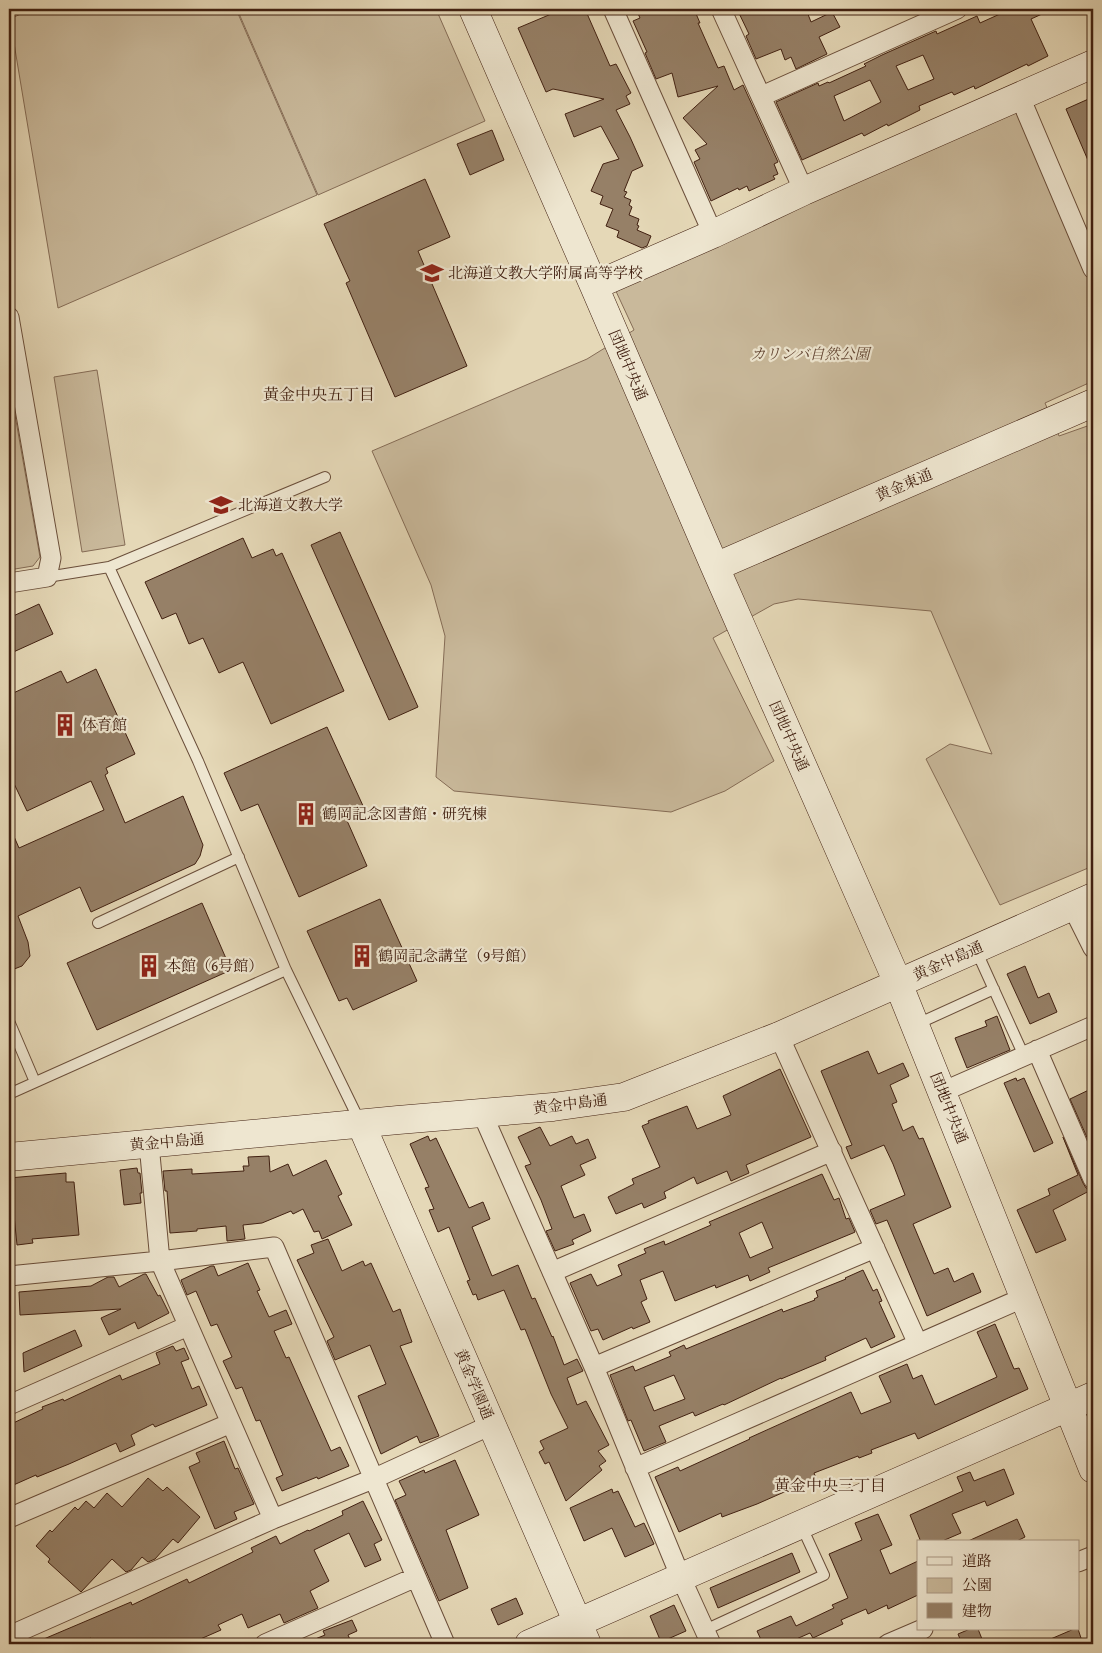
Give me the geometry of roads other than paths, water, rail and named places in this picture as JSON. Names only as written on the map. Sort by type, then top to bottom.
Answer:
[{"type":"street","name":"団地中央通","points":[[473,9],[898,984],[1025,1297],[1081,1401],[1093,1469]]},
{"type":"street","points":[[613,9],[713,234]]},
{"type":"street","points":[[721,9],[804,191]]},
{"type":"street","points":[[762,96],[957,9]]},
{"type":"street","points":[[594,286],[1093,64]]},
{"type":"street","points":[[1020,97],[1093,269]]},
{"type":"street","points":[[9,317],[13,373],[51,558],[47,577],[9,583]]},
{"type":"street","name":"黄金東通","points":[[715,567],[1093,403]]},
{"type":"street","points":[[1083,901],[1093,948]]},
{"type":"street","name":"黄金中島通","points":[[9,1157],[482,1113],[624,1097],[778,1036],[1083,901]]},
{"type":"street","points":[[942,1092],[1093,1026]]},
{"type":"street","points":[[778,1036],[832,1151],[918,1344]]},
{"type":"street","points":[[1031,1053],[1093,1179]]},
{"type":"street","points":[[482,1113],[594,1367],[681,1578],[708,1637]]},
{"type":"street","name":"黄金学園通","points":[[361,1124],[582,1634]]},
{"type":"street","points":[[149,1144],[160,1261],[273,1518]]},
{"type":"street","points":[[552,1272],[832,1151]]},
{"type":"street","points":[[9,1276],[160,1261],[274,1247],[445,1644]]},
{"type":"street","points":[[594,1367],[875,1248]]},
{"type":"street","points":[[635,1468],[1025,1297]]},
{"type":"street","points":[[9,1405],[188,1326]]},
{"type":"street","points":[[529,1644],[582,1634],[681,1578],[1081,1401]]},
{"type":"street","points":[[9,1518],[231,1423]]},
{"type":"street","points":[[9,1636],[273,1518],[373,1479],[491,1425]]},
{"type":"street","points":[[1080,1561],[1093,1556]]},
{"type":"street","points":[[265,1644],[416,1577]]},
{"type":"street","points":[[888,1644],[921,1630]]},
{"type":"lane","points":[[47,577],[109,567],[325,477]]},
{"type":"lane","points":[[109,567],[198,761],[286,970],[361,1124]]},
{"type":"lane","points":[[98,923],[238,857]]},
{"type":"lane","points":[[976,949],[994,989],[1031,1053]]},
{"type":"lane","points":[[9,1094],[286,970]]},
{"type":"lane","points":[[915,1025],[994,989]]},
{"type":"lane","points":[[9,1020],[35,1082]]},
{"type":"lane","points":[[708,1637],[824,1575],[801,1525]]},
{"type":"place","name":"北海道文教大学附属高等学校","points":[[432,273]]},
{"type":"place","name":"北海道文教大学","points":[[221,505]]},
{"type":"place","name":"体育館","points":[[65,725]]},
{"type":"place","name":"鶴岡記念図書館・研究棟","points":[[306,814]]},
{"type":"place","name":"鶴岡記念講堂（9号館）","points":[[362,956]]},
{"type":"place","name":"本館（6号館）","points":[[149,966]]},
{"type":"district","name":"黄金中央五丁目","points":[[319,394]]},
{"type":"district","name":"黄金中央三丁目","points":[[830,1485]]},
{"type":"park label","name":"カリンバ自然公園","points":[[810,354]]}]
